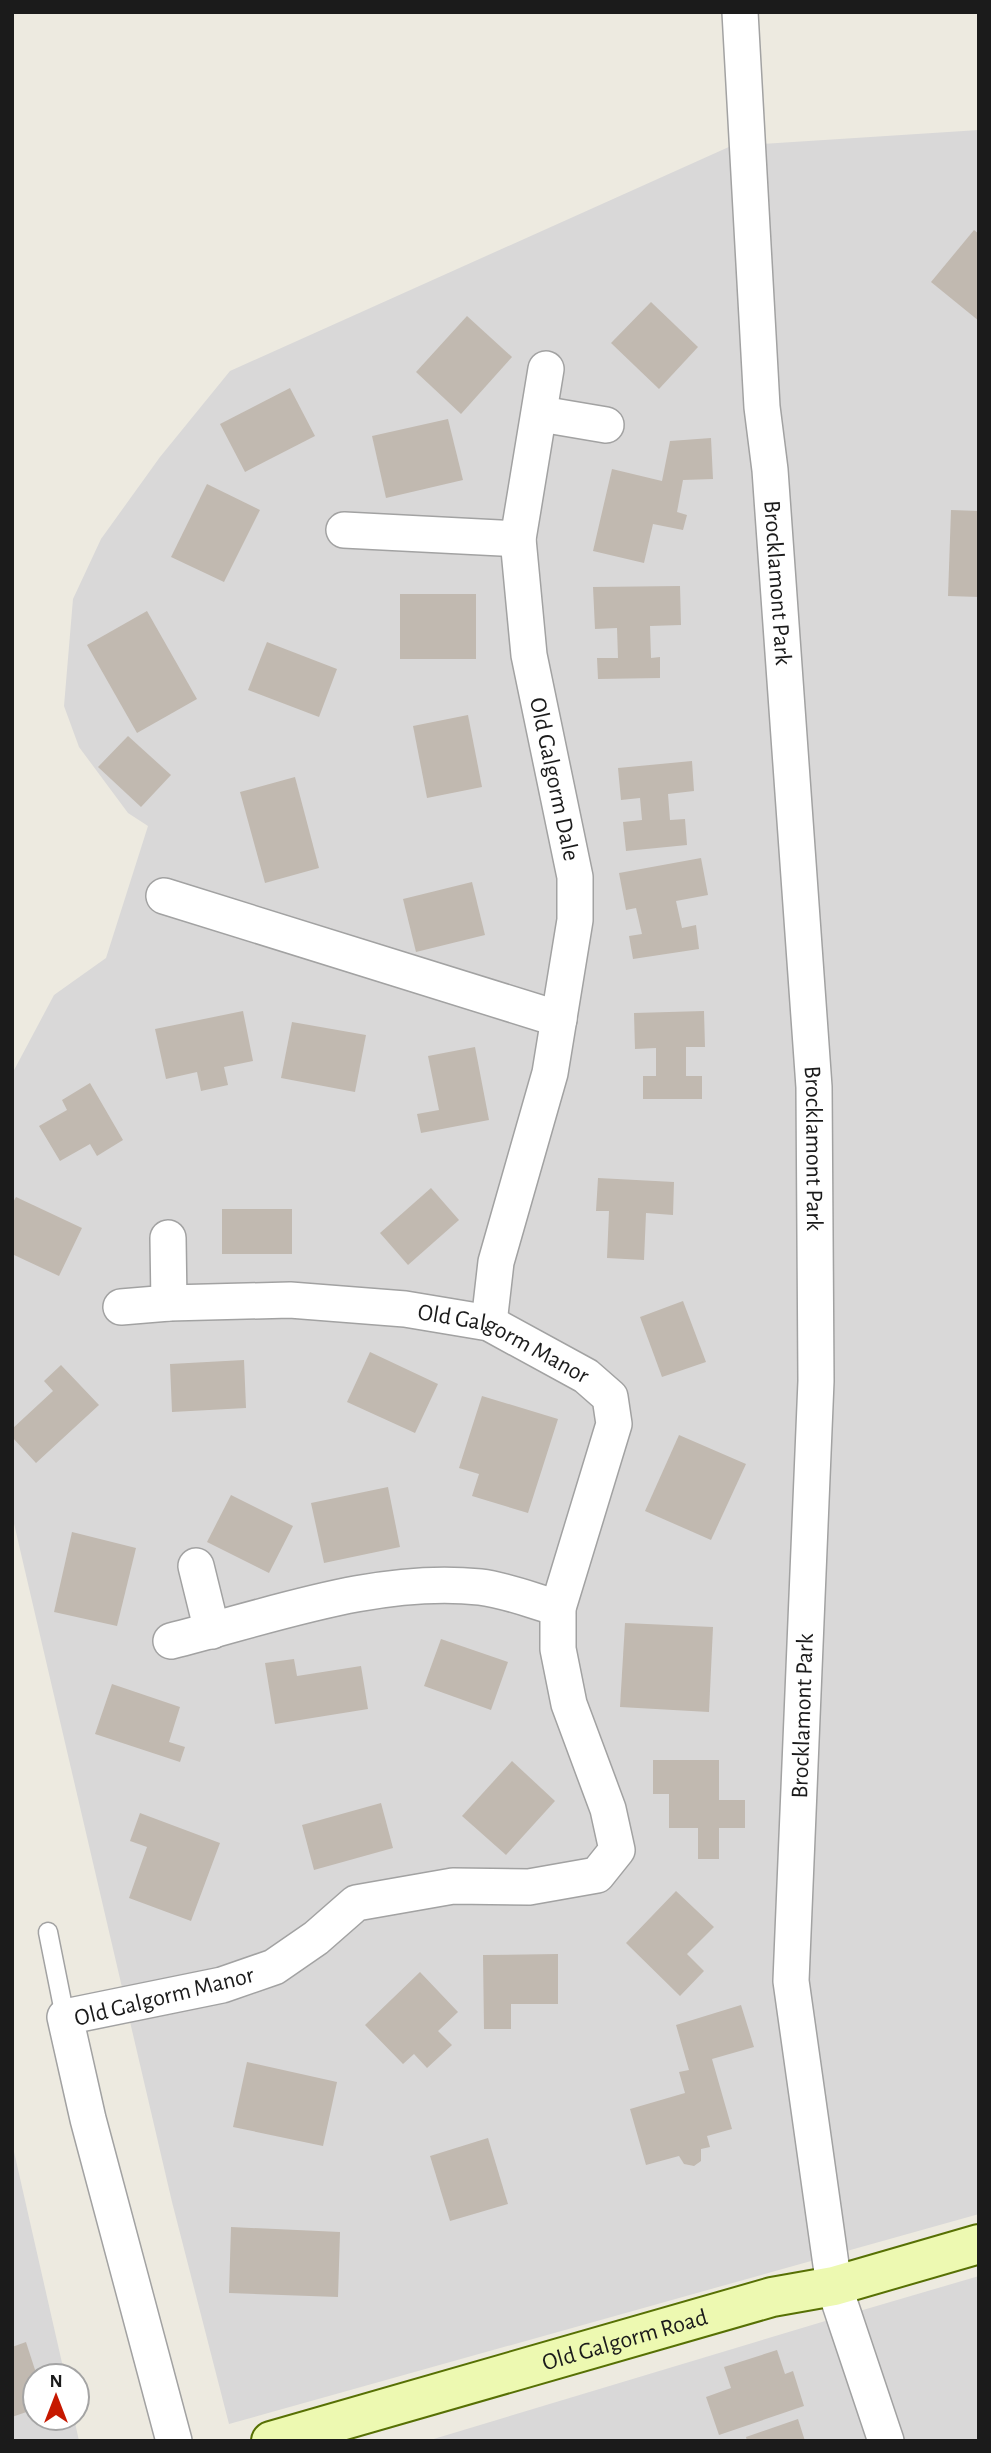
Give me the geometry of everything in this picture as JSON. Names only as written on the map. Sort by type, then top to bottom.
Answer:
[{"type":"street","name":"Brocklamont Park","points":[[740,12],[762,407],[770,470],[814,1087],[816,1381],[791,1981],[834,2286],[886,2441]]},
{"type":"street","name":"Old Galgorm Dale","points":[[489,1323],[496,1262],[550,1073],[575,920],[575,877],[530,655],[518,539],[541,414],[546,369]]},
{"type":"street","points":[[541,414],[606,425]]},
{"type":"street","points":[[344,530],[518,539]]},
{"type":"street","points":[[164,896],[559,1019]]},
{"type":"street","points":[[168,1238],[169,1303]]},
{"type":"street","name":"Old Galgorm Manor","points":[[121,1307],[290,1300],[405,1309],[489,1323],[586,1376],[611,1397],[614,1424],[609,1449],[558,1608],[558,1649],[569,1704],[608,1809],[617,1850],[597,1875],[529,1887],[453,1886],[356,1903],[316,1938],[274,1967],[222,1985],[65,2017],[88,2119],[174,2441]]},
{"type":"street","points":[[196,1566],[212,1631]]},
{"type":"street","points":[[171,1641],[363,1593],[424,1585],[482,1587],[558,1608]]},
{"type":"street","name":"Old Galgorm Road","points":[[271,2441],[772,2297],[834,2286],[979,2244]]},
{"type":"lane","points":[[48,1932],[65,2017]]},
{"type":"shaded area","points":[[979,130],[979,2214],[229,2424],[172,2202],[12,1515],[12,1074],[54,995],[106,958],[148,826],[128,813],[79,747],[64,706],[73,599],[101,539],[160,457],[230,371],[731,146]]},
{"type":"shaded area","points":[[12,2143],[62,2362],[21,2362],[21,2432],[77,2432],[79,2441],[12,2441]]},
{"type":"shaded area","points":[[979,2276],[979,2441],[427,2441],[822,2322]]},
{"type":"building","points":[[974,230],[979,234],[979,321],[931,282]]},
{"type":"building","points":[[651,302],[698,347],[659,389],[611,343]]},
{"type":"building","points":[[467,316],[512,357],[461,414],[416,372]]},
{"type":"building","points":[[290,388],[315,436],[245,472],[220,424]]},
{"type":"building","points":[[448,419],[463,480],[386,498],[372,436]]},
{"type":"building","points":[[711,438],[713,479],[683,480],[677,512],[687,515],[683,530],[653,524],[644,563],[593,551],[612,469],[662,481],[670,441]]},
{"type":"building","points":[[207,484],[260,510],[224,582],[171,557]]},
{"type":"building","points":[[951,510],[979,511],[979,597],[948,596]]},
{"type":"building","points":[[680,586],[681,625],[650,626],[651,658],[660,657],[660,678],[598,679],[597,658],[618,658],[617,628],[595,629],[593,587]]},
{"type":"building","points":[[400,594],[476,594],[476,659],[400,659]]},
{"type":"building","points":[[147,611],[197,699],[137,733],[87,645]]},
{"type":"building","points":[[267,642],[337,669],[319,717],[248,690]]},
{"type":"building","points":[[468,715],[482,787],[427,798],[413,726]]},
{"type":"building","points":[[128,736],[171,775],[141,807],[98,767]]},
{"type":"building","points":[[692,761],[694,791],[668,794],[670,820],[685,819],[687,845],[626,851],[623,822],[642,820],[640,798],[621,800],[618,768]]},
{"type":"building","points":[[295,777],[319,868],[265,883],[240,792]]},
{"type":"building","points":[[701,858],[708,895],[676,901],[682,928],[696,925],[699,949],[633,959],[629,936],[642,934],[636,908],[626,910],[619,873]]},
{"type":"building","points":[[472,882],[485,935],[416,952],[403,899]]},
{"type":"building","points":[[243,1011],[253,1061],[224,1067],[228,1085],[201,1091],[197,1072],[166,1079],[155,1029]]},
{"type":"building","points":[[704,1011],[705,1047],[686,1047],[686,1076],[702,1076],[702,1099],[643,1099],[643,1076],[656,1076],[656,1048],[635,1049],[634,1013]]},
{"type":"building","points":[[292,1022],[366,1035],[355,1092],[281,1078]]},
{"type":"building","points":[[475,1047],[489,1120],[421,1133],[417,1114],[439,1110],[428,1056]]},
{"type":"building","points":[[90,1083],[123,1140],[97,1156],[90,1144],[60,1161],[39,1126],[67,1110],[62,1100]]},
{"type":"building","points":[[598,1178],[674,1182],[673,1215],[646,1213],[644,1260],[607,1258],[609,1211],[596,1211]]},
{"type":"building","points":[[431,1188],[459,1220],[408,1265],[380,1233]]},
{"type":"building","points":[[16,1197],[82,1228],[59,1276],[12,1254],[12,1204]]},
{"type":"building","points":[[222,1209],[292,1209],[292,1254],[222,1254]]},
{"type":"building","points":[[683,1301],[706,1362],[662,1377],[640,1317]]},
{"type":"building","points":[[370,1352],[438,1384],[415,1433],[347,1402]]},
{"type":"building","points":[[244,1360],[246,1408],[172,1412],[170,1364]]},
{"type":"building","points":[[61,1365],[99,1405],[36,1463],[12,1437],[12,1429],[53,1391],[44,1381]]},
{"type":"building","points":[[482,1396],[558,1419],[528,1513],[472,1496],[479,1474],[459,1468]]},
{"type":"building","points":[[679,1435],[746,1464],[711,1540],[645,1511]]},
{"type":"building","points":[[388,1487],[400,1547],[324,1563],[311,1503]]},
{"type":"building","points":[[231,1495],[293,1526],[269,1573],[207,1542]]},
{"type":"building","points":[[72,1532],[136,1548],[117,1626],[54,1612]]},
{"type":"building","points":[[625,1623],[713,1627],[709,1712],[620,1707]]},
{"type":"building","points":[[441,1639],[508,1662],[491,1710],[424,1686]]},
{"type":"building","points":[[294,1659],[297,1676],[361,1666],[368,1709],[275,1724],[265,1663]]},
{"type":"building","points":[[112,1684],[180,1707],[169,1742],[185,1747],[180,1762],[95,1734]]},
{"type":"building","points":[[653,1760],[719,1760],[719,1800],[745,1800],[745,1828],[719,1828],[719,1859],[698,1859],[698,1828],[669,1828],[669,1794],[653,1794]]},
{"type":"building","points":[[512,1761],[555,1801],[506,1855],[462,1816]]},
{"type":"building","points":[[381,1803],[393,1848],[314,1870],[302,1825]]},
{"type":"building","points":[[140,1813],[220,1843],[191,1921],[129,1898],[147,1847],[130,1841]]},
{"type":"building","points":[[676,1891],[714,1927],[687,1954],[704,1971],[680,1996],[626,1943]]},
{"type":"building","points":[[558,1954],[558,2004],[511,2004],[511,2029],[484,2029],[483,1955]]},
{"type":"building","points":[[420,1972],[458,2012],[438,2031],[452,2045],[427,2068],[414,2054],[403,2064],[365,2025]]},
{"type":"building","points":[[741,2005],[754,2047],[712,2059],[732,2129],[707,2136],[710,2147],[701,2149],[701,2161],[694,2166],[684,2164],[679,2156],[646,2165],[630,2109],[685,2093],[679,2072],[689,2070],[676,2025]]},
{"type":"building","points":[[247,2062],[337,2082],[323,2146],[233,2127]]},
{"type":"building","points":[[488,2138],[508,2204],[450,2221],[430,2156]]},
{"type":"building","points":[[231,2227],[340,2232],[338,2297],[229,2293]]},
{"type":"building","points":[[26,2342],[32,2362],[21,2362],[21,2414],[12,2417],[12,2347]]},
{"type":"building","points":[[777,2350],[785,2374],[793,2371],[804,2406],[719,2435],[706,2397],[731,2388],[724,2367]]},
{"type":"building","points":[[798,2419],[805,2441],[747,2441],[746,2437]]}]
